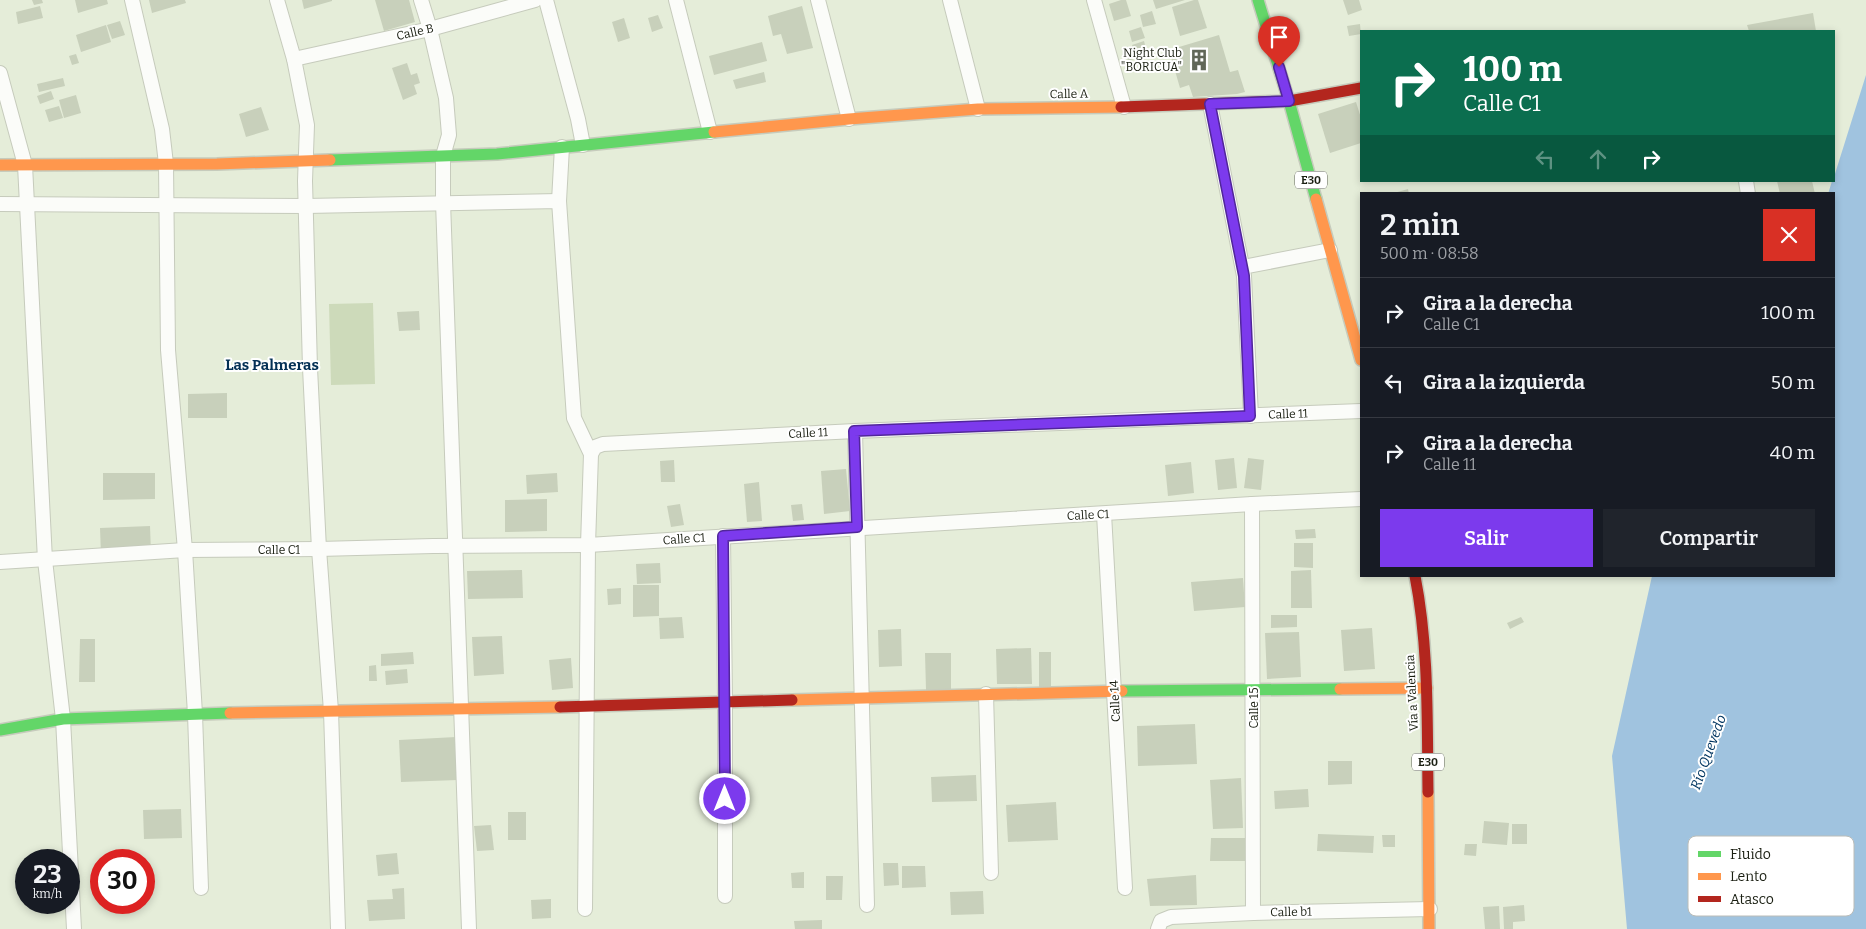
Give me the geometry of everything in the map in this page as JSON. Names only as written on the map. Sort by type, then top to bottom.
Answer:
[{"type":"main road","name":"E30","points":[[1258,0],[1289,101],[1360,356]]},
{"type":"main road","name":"Calle A","points":[[0,165],[306,161],[497,154],[849,119],[978,110],[1289,101],[1360,88]]},
{"type":"main road","name":"Vía a Valencia","points":[[1415,577],[1419,596],[1427,688],[1429,929]]},
{"type":"main road","points":[[0,730],[64,719],[195,714],[331,712],[461,707],[586,706],[1115,691],[1427,688]]},
{"type":"street","points":[[132,0],[162,129],[166,164],[168,350],[185,550],[195,714],[201,888]]},
{"type":"street","points":[[277,0],[294,59],[306,125],[310,368],[319,550],[331,712],[338,929]]},
{"type":"street","points":[[421,0],[430,29],[446,98],[449,135],[443,156],[443,202],[469,929]]},
{"type":"street","name":"Calle B","points":[[294,59],[430,29],[535,0]]},
{"type":"street","points":[[546,0],[583,145]]},
{"type":"street","points":[[676,0],[710,132]]},
{"type":"street","points":[[818,0],[849,119]]},
{"type":"street","points":[[950,0],[978,110]]},
{"type":"street","points":[[1094,0],[1124,107]]},
{"type":"street","points":[[0,73],[25,166],[45,560],[64,719],[74,929]]},
{"type":"street","points":[[1210,104],[1243,267],[1250,416]]},
{"type":"street","points":[[562,147],[559,201],[574,418],[591,454],[588,545],[585,909]]},
{"type":"street","points":[[0,204],[306,206],[559,201]]},
{"type":"street","points":[[1243,267],[1330,250]]},
{"type":"street","name":"Calle 11","points":[[591,454],[595,447],[603,444],[854,431],[1360,411]]},
{"type":"street","points":[[854,431],[863,697],[867,905]]},
{"type":"street","name":"Calle C1","points":[[0,562],[185,550],[319,550],[588,545],[857,527],[1252,504],[1360,500]]},
{"type":"street","name":"Calle 15","points":[[1252,504],[1254,690],[1253,913]]},
{"type":"street","name":"Calle 14","points":[[1104,514],[1125,888]]},
{"type":"street","points":[[723,536],[726,701],[725,896]]},
{"type":"street","points":[[986,694],[991,873]]},
{"type":"street","name":"Calle b1","points":[[1158,929],[1161,921],[1171,917],[1430,909]]},
{"type":"green space","points":[[373,303],[375,384],[331,385],[329,304]]},
{"type":"water","name":"Río Quevedo","points":[[1866,75],[1866,929],[1627,929],[1612,756],[1652,577],[1835,577],[1835,192],[1829,192],[1832,182],[1835,182],[1835,174]]},
{"type":"building","points":[[32,0],[42,0],[43,3],[34,5]]},
{"type":"building","points":[[75,0],[107,0],[108,4],[78,13]]},
{"type":"building","points":[[149,0],[185,0],[186,3],[152,13]]},
{"type":"building","points":[[302,0],[332,0],[332,1],[304,9]]},
{"type":"building","points":[[375,0],[409,0],[415,22],[384,31]]},
{"type":"building","points":[[1126,0],[1131,16],[1114,21],[1109,4]]},
{"type":"building","points":[[1153,0],[1185,0],[1156,9]]},
{"type":"building","points":[[1198,0],[1207,28],[1180,36],[1172,7]]},
{"type":"building","points":[[1343,0],[1359,0],[1362,10],[1348,15]]},
{"type":"building","points":[[40,6],[43,18],[18,24],[16,12]]},
{"type":"building","points":[[802,6],[813,48],[787,54],[781,34],[773,36],[768,16]]},
{"type":"building","points":[[1152,11],[1156,24],[1143,27],[1140,15]]},
{"type":"building","points":[[1813,13],[1816,30],[1749,30],[1747,25]]},
{"type":"building","points":[[658,15],[663,28],[652,32],[648,18]]},
{"type":"building","points":[[624,18],[630,38],[618,42],[612,22]]},
{"type":"building","points":[[120,21],[125,35],[112,39],[107,25]]},
{"type":"building","points":[[1360,24],[1360,34],[1349,36],[1347,26]]},
{"type":"building","points":[[106,25],[111,42],[81,52],[76,35]]},
{"type":"building","points":[[1141,27],[1145,38],[1132,42],[1129,31]]},
{"type":"building","name":"Night Club \"BORICUA\"","points":[[1219,35],[1230,72],[1238,70],[1245,92],[1193,97],[1189,85],[1180,88],[1169,50]]},
{"type":"building","points":[[1144,41],[1146,49],[1135,53],[1132,45]]},
{"type":"building","points":[[762,42],[767,61],[714,75],[709,56]]},
{"type":"building","points":[[76,54],[79,63],[72,65],[69,56]]},
{"type":"building","points":[[1133,54],[1134,59],[1128,61],[1126,55]]},
{"type":"building","points":[[407,63],[411,75],[417,73],[420,83],[414,85],[417,94],[403,100],[392,68]]},
{"type":"building","points":[[764,72],[766,82],[736,89],[733,80]]},
{"type":"building","points":[[63,78],[65,86],[39,92],[37,84]]},
{"type":"building","points":[[51,91],[54,99],[40,104],[37,96]]},
{"type":"building","points":[[76,95],[81,113],[64,118],[59,100]]},
{"type":"building","points":[[1356,102],[1360,115],[1360,143],[1330,153],[1318,114]]},
{"type":"building","points":[[59,106],[63,118],[49,122],[45,110]]},
{"type":"building","points":[[261,107],[269,130],[246,137],[239,114]]},
{"type":"building","points":[[1777,182],[1812,182],[1815,192],[1780,192]]},
{"type":"building","points":[[1408,189],[1409,192],[1398,192]]},
{"type":"building","points":[[419,311],[420,330],[399,331],[397,312]]},
{"type":"building","points":[[227,393],[227,418],[188,418],[188,394]]},
{"type":"building","points":[[1234,458],[1237,488],[1218,490],[1215,460]]},
{"type":"building","points":[[1248,458],[1264,460],[1261,490],[1244,488]]},
{"type":"building","points":[[674,460],[675,482],[661,482],[660,461]]},
{"type":"building","points":[[1191,462],[1194,493],[1168,496],[1165,465]]},
{"type":"building","points":[[846,469],[850,511],[824,514],[821,471]]},
{"type":"building","points":[[103,473],[155,473],[155,499],[103,500]]},
{"type":"building","points":[[557,473],[558,492],[527,494],[526,475]]},
{"type":"building","points":[[759,482],[762,521],[747,522],[744,484]]},
{"type":"building","points":[[547,499],[547,531],[505,532],[505,500]]},
{"type":"building","points":[[680,504],[684,525],[671,527],[667,506]]},
{"type":"building","points":[[802,504],[804,520],[793,521],[791,505]]},
{"type":"building","points":[[150,526],[151,553],[101,555],[100,528]]},
{"type":"building","points":[[1315,529],[1316,538],[1296,539],[1295,530]]},
{"type":"building","points":[[1294,543],[1313,543],[1313,568],[1294,567]]},
{"type":"building","points":[[660,563],[661,583],[637,584],[636,564]]},
{"type":"building","points":[[522,570],[523,598],[468,599],[467,571]]},
{"type":"building","points":[[1311,570],[1312,608],[1291,608],[1291,571]]},
{"type":"building","points":[[1243,578],[1245,607],[1194,611],[1191,582]]},
{"type":"building","points":[[633,585],[659,585],[659,616],[633,617]]},
{"type":"building","points":[[621,588],[621,604],[608,605],[607,589]]},
{"type":"building","points":[[1271,615],[1297,615],[1297,627],[1271,628]]},
{"type":"building","points":[[682,617],[684,638],[660,639],[659,618]]},
{"type":"building","points":[[1521,617],[1524,622],[1510,629],[1507,623]]},
{"type":"building","points":[[1372,628],[1375,669],[1344,671],[1341,630]]},
{"type":"building","points":[[901,629],[902,666],[879,667],[878,630]]},
{"type":"building","points":[[1299,632],[1301,677],[1267,679],[1265,633]]},
{"type":"building","points":[[502,636],[504,674],[474,676],[472,637]]},
{"type":"building","points":[[80,639],[95,639],[95,682],[79,682]]},
{"type":"building","points":[[1031,648],[1032,684],[997,684],[996,649]]},
{"type":"building","points":[[413,652],[414,664],[381,666],[381,654]]},
{"type":"building","points":[[1039,652],[1051,652],[1051,688],[1039,688]]},
{"type":"building","points":[[925,653],[951,653],[951,690],[926,690]]},
{"type":"building","points":[[571,658],[573,688],[552,690],[549,660]]},
{"type":"building","points":[[376,665],[377,681],[369,681],[369,666]]},
{"type":"building","points":[[407,669],[408,683],[386,685],[385,671]]},
{"type":"building","points":[[1195,724],[1197,764],[1138,766],[1137,726]]},
{"type":"building","points":[[456,737],[458,780],[401,782],[399,740]]},
{"type":"building","points":[[1328,761],[1352,761],[1352,784],[1328,785]]},
{"type":"building","points":[[976,775],[977,801],[932,802],[931,777]]},
{"type":"building","points":[[1241,778],[1243,828],[1213,829],[1210,780]]},
{"type":"building","points":[[1308,789],[1309,807],[1275,809],[1274,791]]},
{"type":"building","points":[[1056,802],[1058,840],[1008,842],[1006,805]]},
{"type":"building","points":[[181,809],[182,838],[144,839],[143,810]]},
{"type":"building","points":[[508,812],[526,812],[526,840],[508,840]]},
{"type":"building","points":[[1484,821],[1509,823],[1507,845],[1482,843]]},
{"type":"building","points":[[1512,824],[1527,824],[1527,844],[1512,844]]},
{"type":"building","points":[[491,825],[494,850],[477,851],[474,826]]},
{"type":"building","points":[[1318,834],[1374,836],[1373,853],[1317,851]]},
{"type":"building","points":[[1382,835],[1395,835],[1395,847],[1383,847]]},
{"type":"building","points":[[1211,838],[1250,838],[1250,861],[1210,861]]},
{"type":"building","points":[[1465,844],[1477,844],[1476,856],[1464,855]]},
{"type":"building","points":[[397,853],[399,874],[378,876],[376,855]]},
{"type":"building","points":[[883,863],[898,863],[899,885],[884,886]]},
{"type":"building","points":[[902,866],[925,866],[926,887],[902,888]]},
{"type":"building","points":[[804,872],[804,888],[792,888],[791,873]]},
{"type":"building","points":[[1196,875],[1197,905],[1150,906],[1147,879]]},
{"type":"building","points":[[826,876],[843,876],[842,900],[826,900]]},
{"type":"building","points":[[404,888],[405,919],[369,921],[367,900],[393,899],[392,889]]},
{"type":"building","points":[[983,891],[984,914],[951,915],[950,892]]},
{"type":"building","points":[[551,899],[551,918],[532,919],[531,900]]},
{"type":"building","points":[[1524,905],[1525,921],[1513,922],[1513,929],[1504,929],[1503,907]]},
{"type":"building","points":[[1499,906],[1500,929],[1485,929],[1483,907]]},
{"type":"building","points":[[822,920],[822,929],[795,929],[794,921]]},
{"type":"traffic: fast","points":[[1258,0],[1289,101],[1316,199]]},
{"type":"traffic: fast","points":[[330,160],[497,154],[714,132]]},
{"type":"traffic: fast","points":[[1122,691],[1340,689]]},
{"type":"traffic: fast","points":[[0,730],[63,719],[230,713]]},
{"type":"traffic: slow","points":[[714,132],[978,109],[1121,107]]},
{"type":"traffic: slow","points":[[0,165],[217,164],[330,160]]},
{"type":"traffic: slow","points":[[1316,199],[1360,356]]},
{"type":"traffic: slow","points":[[1340,689],[1427,688]]},
{"type":"traffic: slow","points":[[792,700],[1122,691]]},
{"type":"traffic: slow","points":[[230,713],[560,707]]},
{"type":"traffic: slow","points":[[1428,792],[1429,929]]},
{"type":"traffic: jam","points":[[1121,107],[1289,101],[1360,88]]},
{"type":"traffic: jam","points":[[1415,577],[1420,603],[1425,657],[1428,792]]},
{"type":"traffic: jam","points":[[560,707],[792,700]]},
{"type":"place","name":"Night Club \"BORICUA\"","points":[[1199,60]]},
{"type":"district","name":"Las Palmeras","points":[[272,365]]},
{"type":"route","points":[[725,799],[726,701],[723,536],[857,527],[854,431],[1250,416],[1244,276],[1210,104],[1289,101],[1279,67]]}]
